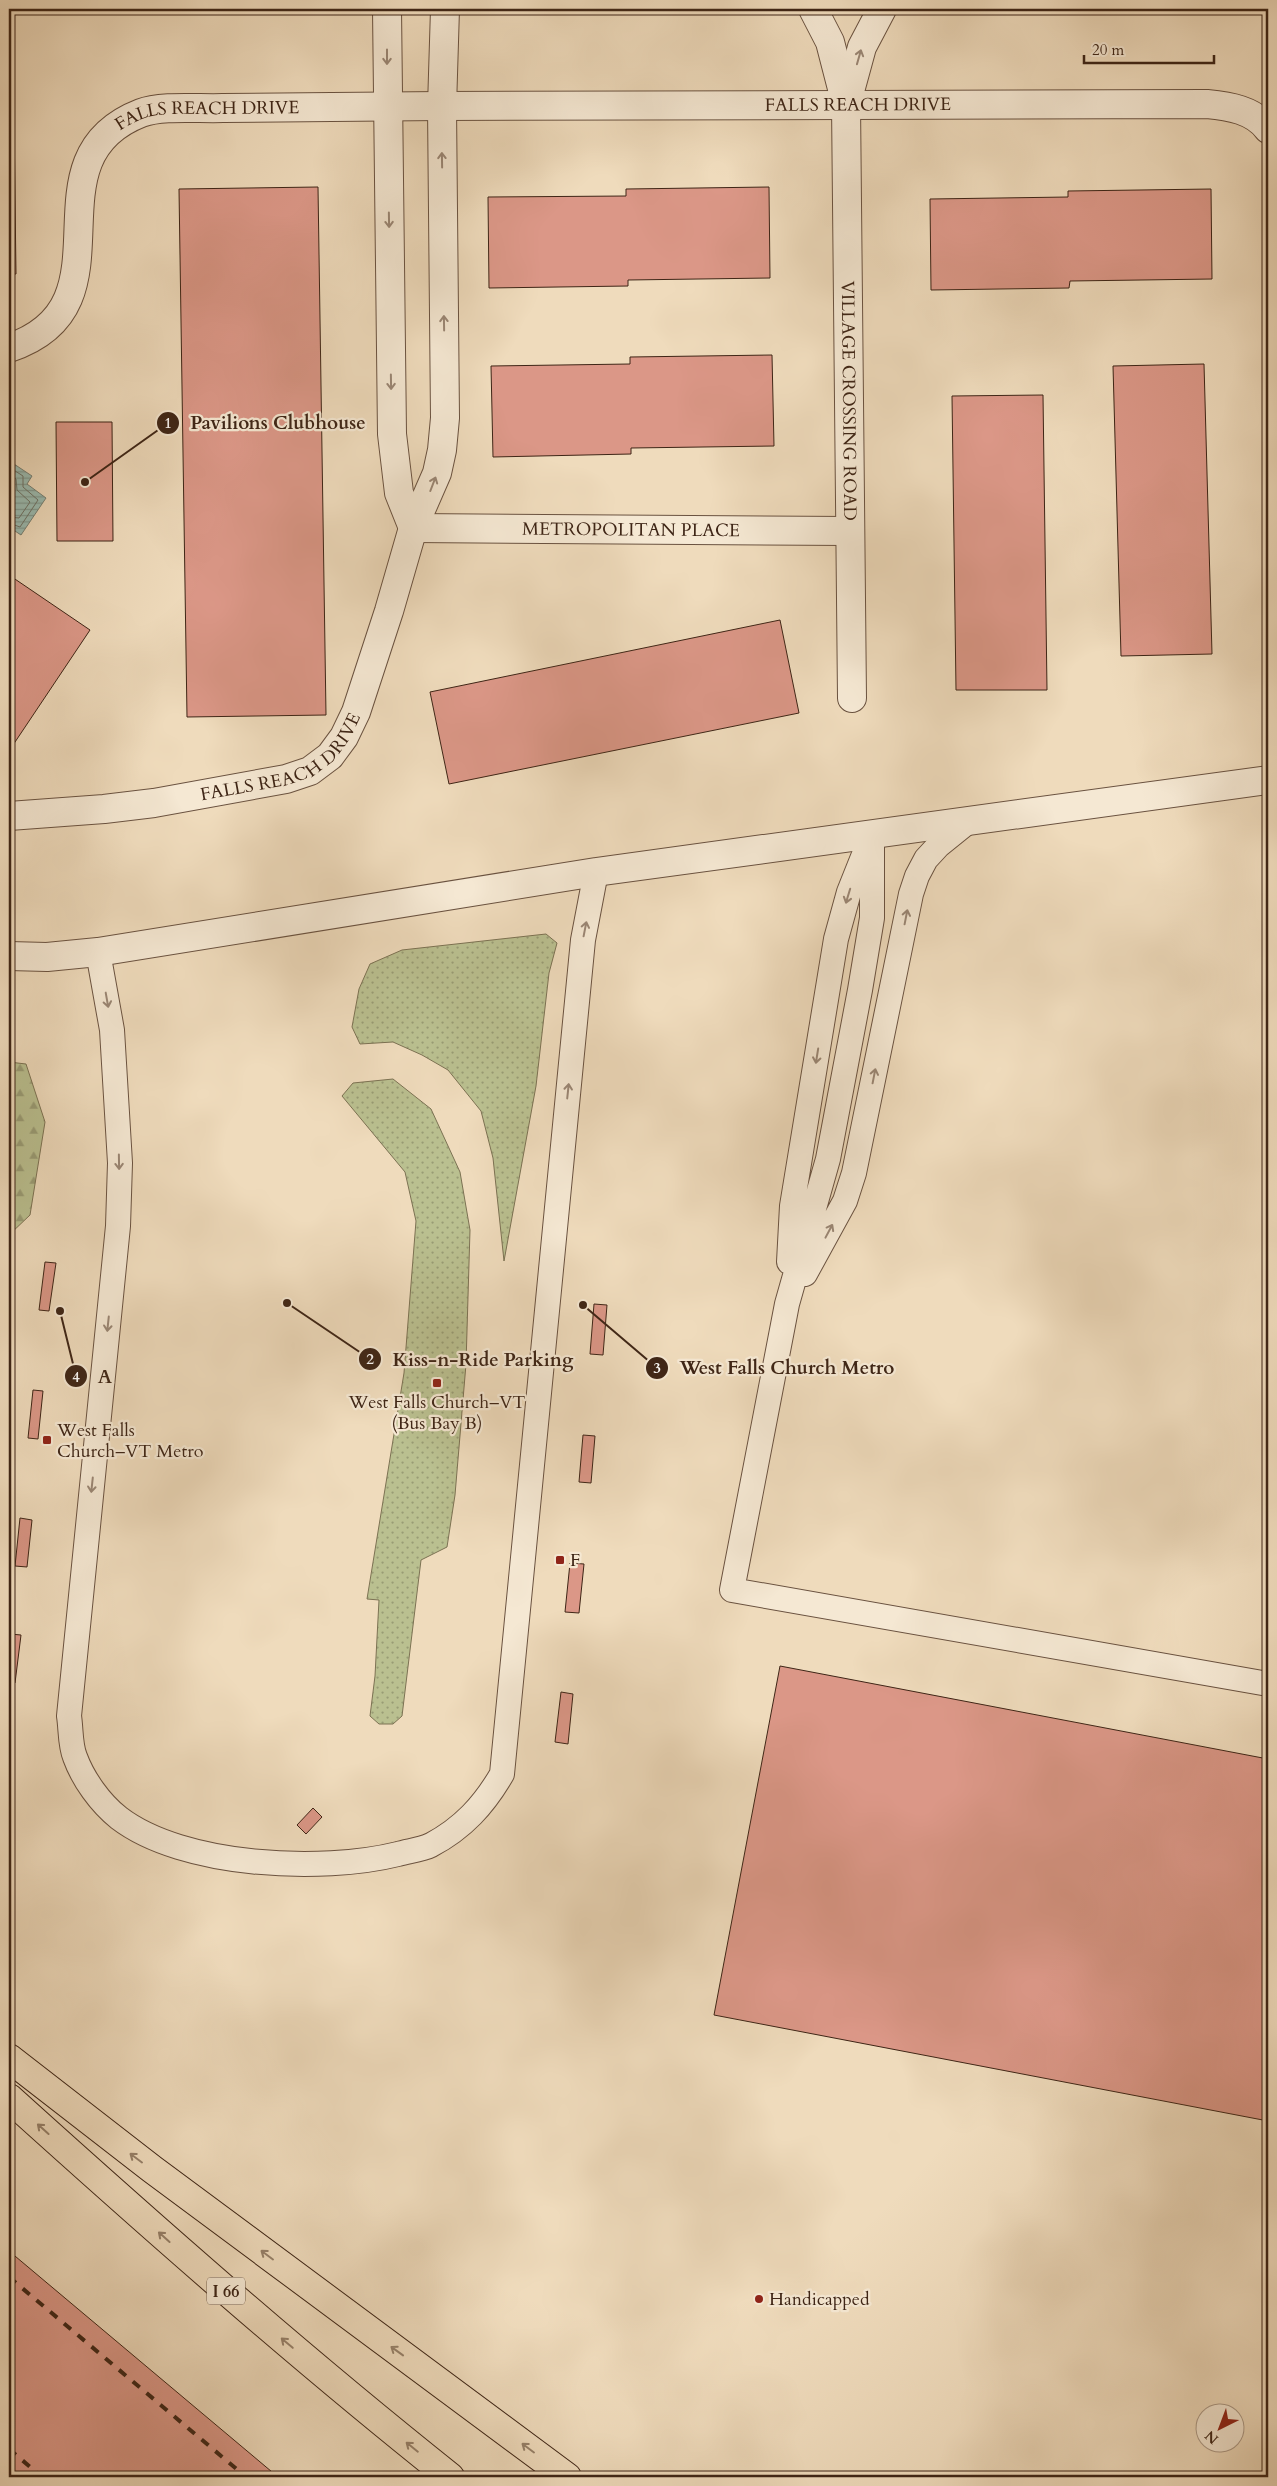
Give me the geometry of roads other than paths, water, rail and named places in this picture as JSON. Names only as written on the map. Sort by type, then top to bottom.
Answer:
[{"type":"highway","points":[[9,2058],[152,2169],[567,2477]]},
{"type":"highway","name":"I 66","points":[[9,2098],[213,2280],[377,2419],[450,2477]]},
{"type":"street","points":[[388,9],[387,106],[392,441],[399,493],[413,528]]},
{"type":"street","name":"FALLS REACH DRIVE","points":[[9,816],[104,809],[154,803],[286,779],[310,771],[330,756],[344,737],[356,712],[389,611],[413,528],[437,473],[443,436],[442,106],[445,9]]},
{"type":"street","name":"VILLAGE CROSSING ROAD","points":[[813,9],[830,42],[846,104],[852,698]]},
{"type":"street","name":"VILLAGE CROSSING ROAD","points":[[846,104],[862,47],[882,9]]},
{"type":"street","name":"FALLS REACH DRIVE","points":[[9,348],[20,345],[42,331],[59,313],[70,293],[77,270],[80,191],[84,170],[93,149],[105,135],[122,122],[144,112],[163,110],[387,106],[1206,104],[1230,106],[1250,114],[1268,130]]},
{"type":"street","name":"METROPOLITAN PLACE","points":[[413,528],[849,531]]},
{"type":"street","points":[[1237,785],[1268,770]]},
{"type":"street","points":[[9,956],[46,957],[98,952],[596,872],[1268,780]]},
{"type":"lane","points":[[787,1304],[830,1232],[854,1173],[905,919],[917,876],[938,846],[969,821]]},
{"type":"lane","points":[[787,1304],[792,1206],[836,939],[849,892],[872,835]]},
{"type":"lane","points":[[872,835],[872,918],[860,990],[828,1159],[787,1304],[732,1590],[1268,1684]]},
{"type":"lane","points":[[98,952],[112,1030],[120,1163],[118,1226],[70,1716],[74,1756],[92,1790],[119,1817],[145,1834],[195,1851],[261,1863],[330,1864],[375,1859],[429,1846],[468,1821],[488,1799],[502,1774],[583,940],[596,872]]},
{"type":"lane","points":[[1242,1679],[1268,1676]]},
{"type":"lane","points":[[1242,1679],[1268,1691]]},
{"type":"water","points":[[11,462],[32,476],[27,484],[46,498],[21,535],[9,527],[9,465]]},
{"type":"railway","points":[[9,2277],[246,2477]]},
{"type":"railway","points":[[9,2449],[42,2477]]},
{"type":"place","name":"Pavilions Clubhouse","points":[[85,482]]},
{"type":"place","name":"Kiss-n-Ride Parking","points":[[287,1303]]},
{"type":"place","name":"West Falls Church Metro","points":[[583,1305]]},
{"type":"place","name":"A","points":[[60,1311]]},
{"type":"place","name":"West Falls Church–VT (Bus Bay B)","points":[[437,1383]]},
{"type":"place","name":"West Falls Church–VT Metro","points":[[47,1440]]},
{"type":"place","name":"F","points":[[560,1560]]},
{"type":"place","name":"Handicapped","points":[[759,2299]]}]
